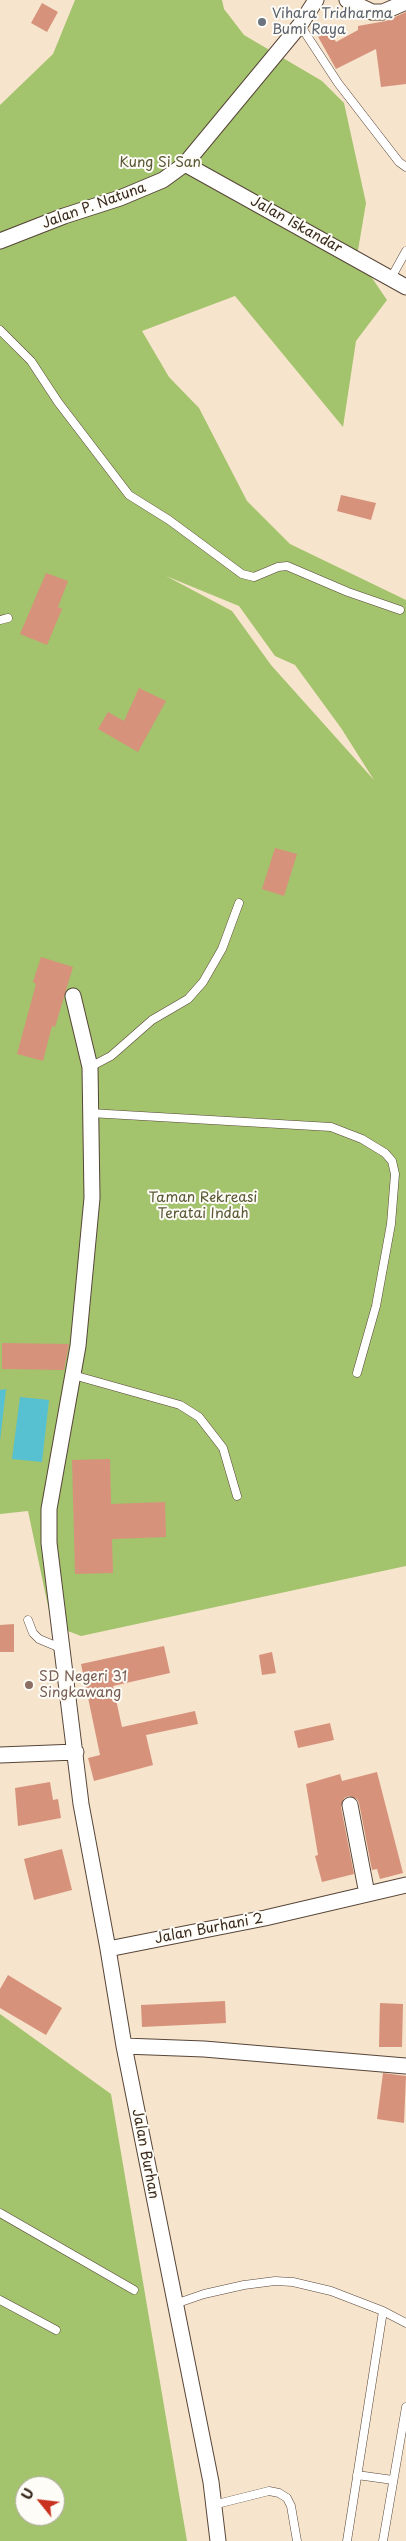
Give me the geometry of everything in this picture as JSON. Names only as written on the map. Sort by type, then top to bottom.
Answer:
[{"type":"street","name":"Jalan P. Natuna","points":[[0,241],[137,191],[163,180],[185,164],[300,25],[316,0]]},
{"type":"street","points":[[347,0],[372,12],[383,12],[406,2]]},
{"type":"street","name":"Jalan Iskandar","points":[[185,164],[406,287]]},
{"type":"street","points":[[73,996],[90,1067],[92,1198],[73,1375],[49,1509],[49,1544],[81,1804],[124,2046],[204,2049],[406,2066]]},
{"type":"street","points":[[0,1755],[76,1752]]},
{"type":"street","points":[[350,1805],[367,1894]]},
{"type":"street","name":"Jalan Burhani 2","points":[[108,1948],[265,1918],[406,1885]]},
{"type":"street","name":"Jalan Burhan","points":[[124,2046],[175,2304],[213,2505],[218,2541]]},
{"type":"lane","points":[[300,25],[338,83],[399,162],[406,167]]},
{"type":"lane","points":[[391,278],[406,251]]},
{"type":"lane","points":[[0,330],[30,361],[58,402],[129,495],[169,520],[242,574],[254,577],[278,567],[288,566],[348,592],[400,610]]},
{"type":"lane","points":[[90,1067],[111,1056],[152,1020],[188,999],[202,982],[222,949],[239,903]]},
{"type":"lane","points":[[90,1113],[331,1127],[362,1139],[385,1153],[392,1161],[395,1174],[391,1224],[376,1306],[357,1373]]},
{"type":"lane","points":[[73,1375],[180,1405],[199,1417],[223,1448],[237,1496]]},
{"type":"lane","points":[[28,1620],[33,1633],[38,1639],[63,1649]]},
{"type":"lane","points":[[0,2213],[134,2290]]},
{"type":"lane","points":[[175,2304],[226,2288],[275,2281],[314,2286],[383,2311],[406,2322]]},
{"type":"lane","points":[[0,2300],[56,2330]]},
{"type":"lane","points":[[347,2541],[383,2311]]},
{"type":"lane","points":[[383,2541],[406,2407]]},
{"type":"lane","points":[[357,2475],[393,2480]]},
{"type":"lane","points":[[213,2505],[269,2491],[279,2493],[287,2498],[292,2506],[297,2541]]},
{"type":"green space","name":"Taman Rekreasi Teratai Indah","points":[[75,0],[222,0],[224,9],[244,35],[322,81],[344,103],[366,203],[357,256],[387,300],[356,341],[343,427],[235,296],[142,331],[169,377],[199,408],[247,501],[290,544],[406,600],[406,1566],[81,1636],[52,1625],[28,1511],[0,1514],[0,105],[53,54]],"holes":[[[166,576],[239,606],[275,656],[295,665],[341,728],[374,780],[271,665],[232,611]]]},
{"type":"green space","points":[[0,2014],[111,2094],[187,2541],[0,2541]]},
{"type":"water","points":[[6,1389],[0,1441],[0,1390]]},
{"type":"water","points":[[20,1397],[49,1400],[42,1462],[12,1459]]},
{"type":"building","points":[[42,3],[58,12],[47,32],[31,23]]},
{"type":"building","points":[[406,12],[406,84],[381,87],[376,49],[336,69],[316,33],[328,26],[336,42],[358,30],[358,26],[386,21]]},
{"type":"building","points":[[341,495],[376,503],[371,520],[337,511]]},
{"type":"building","points":[[46,573],[68,581],[58,607],[62,609],[47,645],[20,634]]},
{"type":"building","points":[[139,688],[166,701],[138,752],[98,729],[108,712],[124,721]]},
{"type":"building","points":[[275,848],[297,854],[284,896],[262,889]]},
{"type":"building","points":[[41,957],[73,967],[55,1027],[52,1026],[43,1061],[17,1054],[36,984],[33,982]]},
{"type":"building","points":[[2,1343],[69,1344],[64,1370],[2,1369]]},
{"type":"building","points":[[110,1459],[111,1504],[165,1502],[166,1537],[112,1539],[113,1573],[75,1574],[72,1460]]},
{"type":"building","points":[[14,1624],[14,1652],[0,1652],[0,1625]]},
{"type":"building","points":[[164,1646],[170,1673],[113,1686],[122,1727],[195,1711],[198,1724],[146,1735],[153,1765],[94,1781],[88,1758],[100,1755],[81,1664]]},
{"type":"building","points":[[272,1652],[276,1673],[262,1675],[259,1655]]},
{"type":"building","points":[[330,1723],[334,1740],[298,1748],[294,1731]]},
{"type":"building","points":[[377,1772],[403,1873],[380,1879],[377,1869],[372,1870],[359,1803],[357,1799],[349,1796],[344,1798],[341,1807],[354,1874],[322,1882],[315,1856],[318,1855],[306,1784],[340,1774],[342,1781]]},
{"type":"building","points":[[50,1782],[53,1800],[58,1799],[61,1818],[18,1826],[15,1788]]},
{"type":"building","points":[[62,1849],[72,1890],[34,1900],[24,1859]]},
{"type":"building","points":[[8,1975],[62,2008],[46,2035],[0,2008],[0,1989]]},
{"type":"building","points":[[225,2001],[226,2023],[142,2027],[141,2005]]},
{"type":"building","points":[[380,2003],[403,2004],[402,2047],[379,2047]]},
{"type":"building","points":[[383,2073],[406,2076],[404,2123],[377,2119]]},
{"type":"place","name":"Vihara Tridharma Bumi Raya","points":[[262,22]]},
{"type":"place","name":"SD Negeri 31 Singkawang","points":[[29,1685]]},
{"type":"park label","name":"Kung Si San","points":[[160,163]]}]
